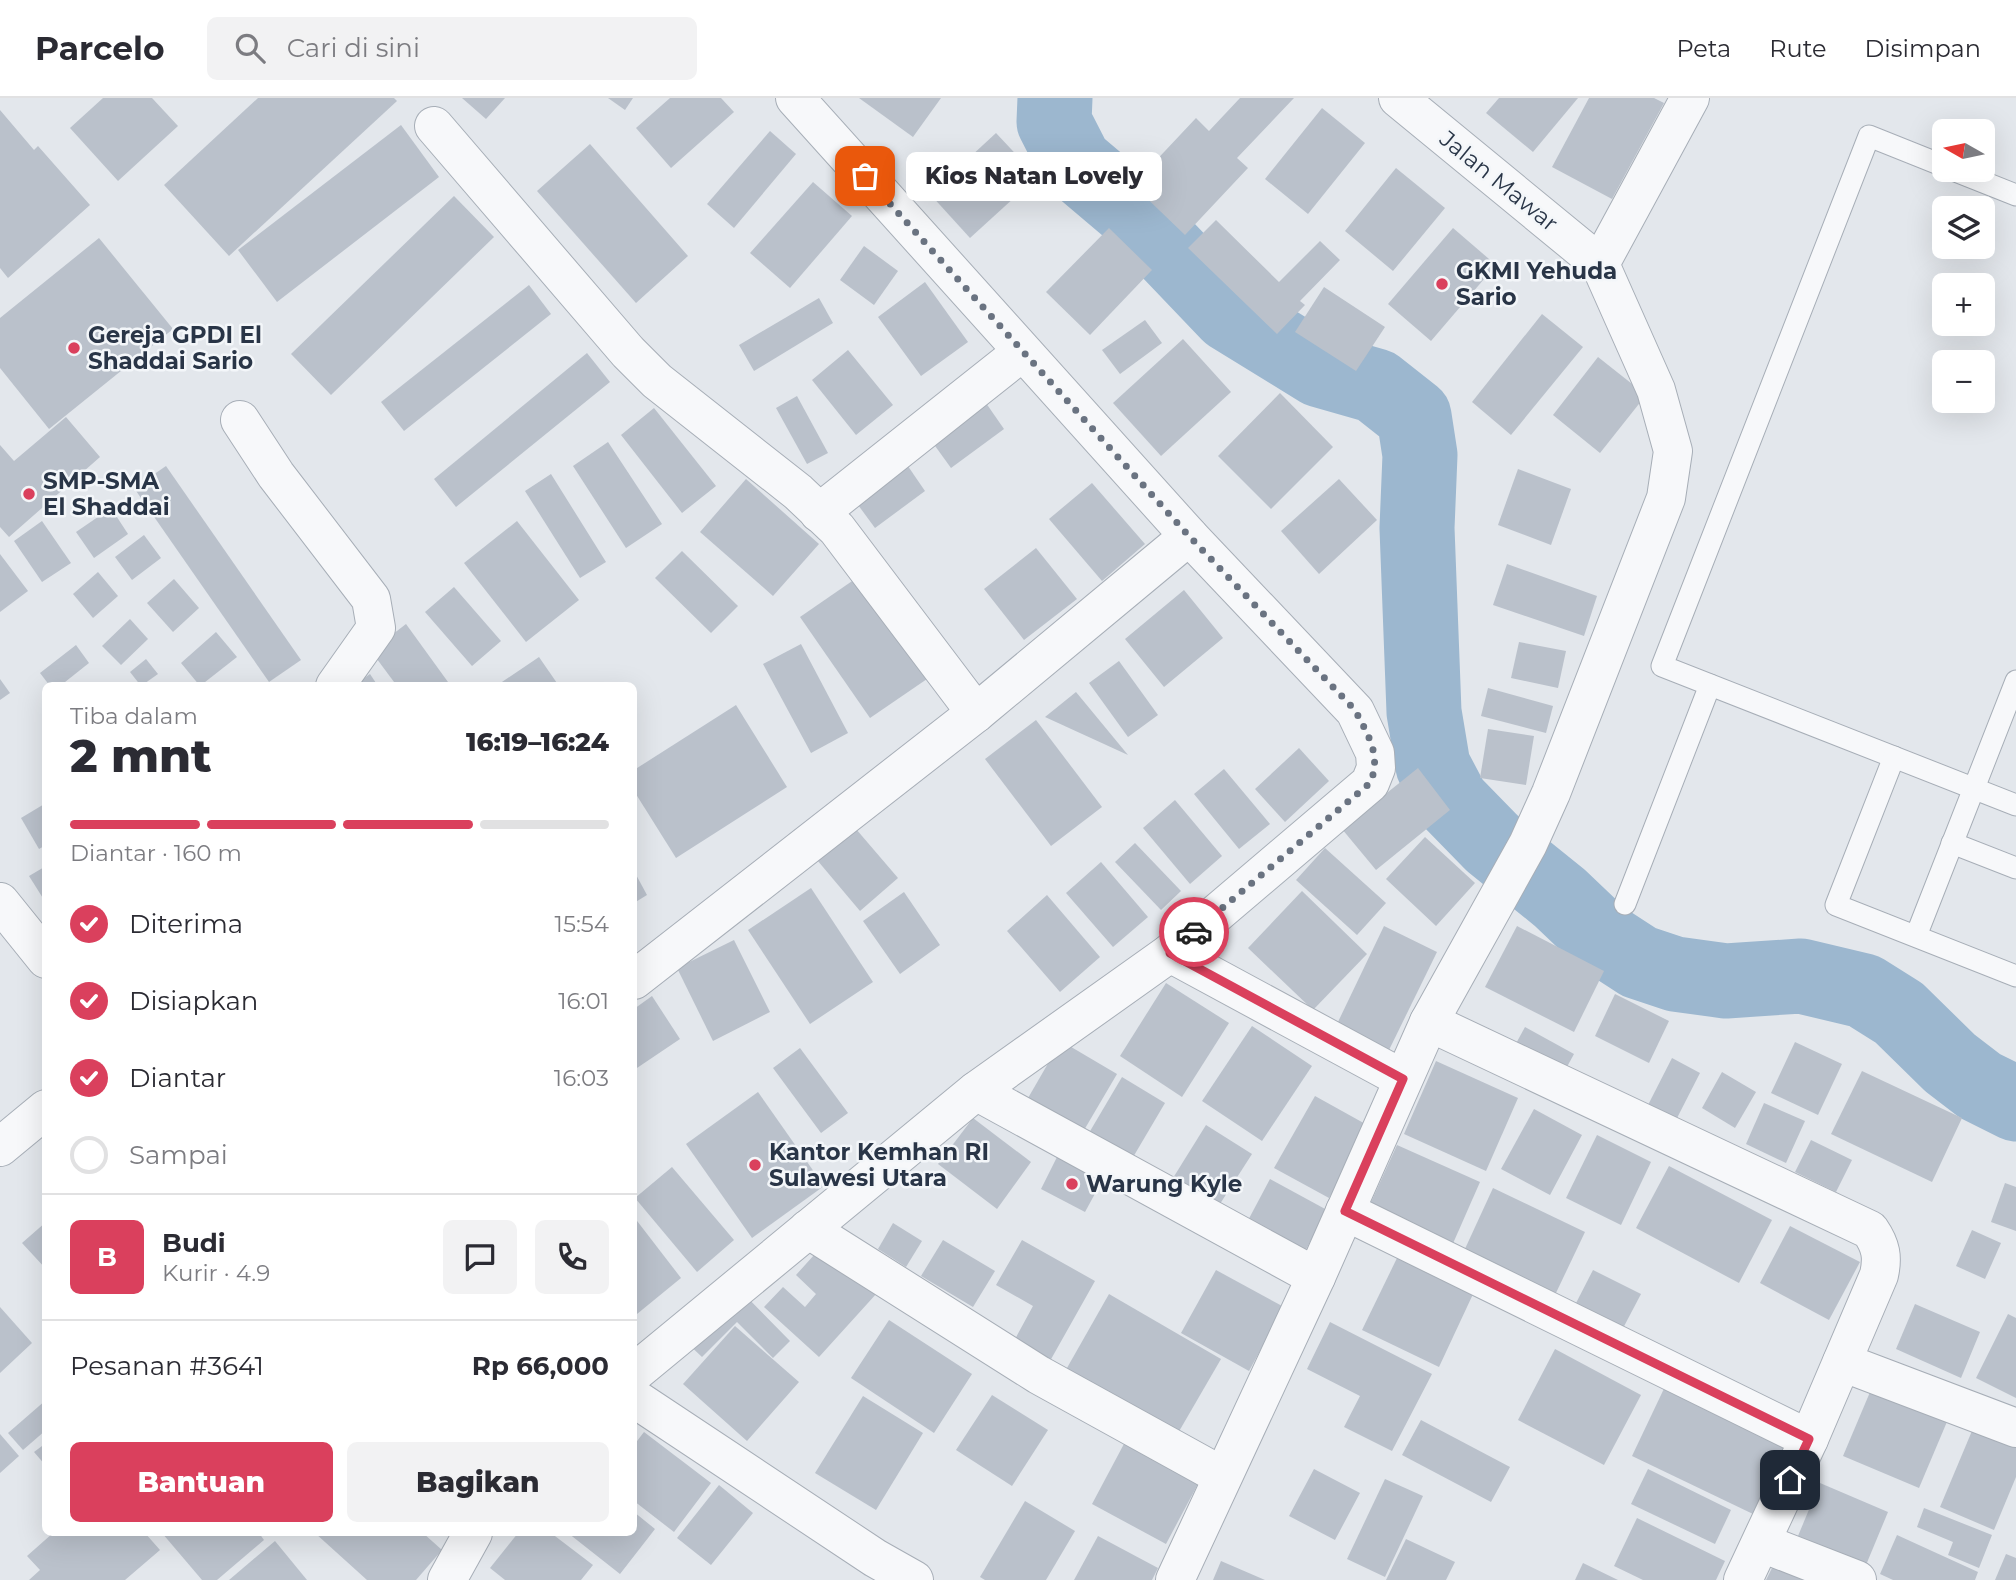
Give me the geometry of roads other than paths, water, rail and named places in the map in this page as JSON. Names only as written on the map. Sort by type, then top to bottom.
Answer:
[{"type":"street","points":[[637,1370],[976,1091],[1170,953],[1370,783],[1376,768],[1375,753],[1355,710],[1189,536],[795,98]]},
{"type":"street","name":"Jalan Mawar","points":[[1398,98],[1600,264]]},
{"type":"street","points":[[1175,1580],[1316,1277],[1429,1022],[1528,844],[1551,793],[1661,511],[1671,474],[1673,451],[1656,390],[1600,264],[1690,98]]},
{"type":"street","points":[[434,127],[628,352],[657,381],[798,492],[836,529],[976,713]]},
{"type":"street","points":[[819,513],[1022,352]]},
{"type":"street","points":[[240,420],[276,475],[371,599],[376,628],[338,682]]},
{"type":"street","points":[[637,978],[976,713],[1189,536]]},
{"type":"street","points":[[0,902],[42,954]]},
{"type":"street","points":[[1170,953],[1403,1079]]},
{"type":"street","points":[[1429,1022],[1870,1230],[1882,1252],[1882,1263],[1809,1439],[1743,1580]]},
{"type":"street","points":[[976,1091],[1316,1277]]},
{"type":"street","points":[[0,1147],[42,1112]]},
{"type":"street","points":[[1345,1211],[1809,1439]]},
{"type":"street","points":[[808,1228],[1039,1375],[1222,1476]]},
{"type":"street","points":[[1842,1362],[2016,1428]]},
{"type":"street","points":[[637,1400],[875,1558],[914,1580]]},
{"type":"street","points":[[447,1580],[471,1536]]},
{"type":"street","points":[[1762,1543],[1857,1580]]},
{"type":"lane","points":[[1932,161],[1869,136],[1662,666],[2016,805]]},
{"type":"lane","points":[[1983,182],[2016,195]]},
{"type":"lane","points":[[1916,936],[2016,681]]},
{"type":"lane","points":[[1625,904],[1710,685]]},
{"type":"lane","points":[[1894,757],[1836,905],[2016,976]]},
{"type":"lane","points":[[1952,843],[2016,869]]},
{"type":"waterway","points":[[1055,98],[1054,122],[1075,163],[1127,207],[1229,314],[1320,370],[1376,386],[1414,416],[1420,455],[1417,528],[1424,712],[1433,766],[1452,802],[1492,843],[1560,898],[1602,938],[1639,962],[1675,974],[1726,981],[1801,976],[1864,991],[1899,1013],[1950,1063],[1980,1086],[2016,1104]]},
{"type":"place","name":"Kios Natan Lovely","points":[[865,176]]},
{"type":"place","name":"GKMI Yehuda Sario","points":[[1442,284]]},
{"type":"place","name":"Gereja GPDI El Shaddai Sario","points":[[74,348]]},
{"type":"place","name":"SMP-SMA El Shaddai","points":[[29,494]]},
{"type":"place","name":"Kantor Kemhan RI Sulawesi Utara","points":[[755,1165]]},
{"type":"place","name":"Warung Kyle","points":[[1072,1184]]}]
